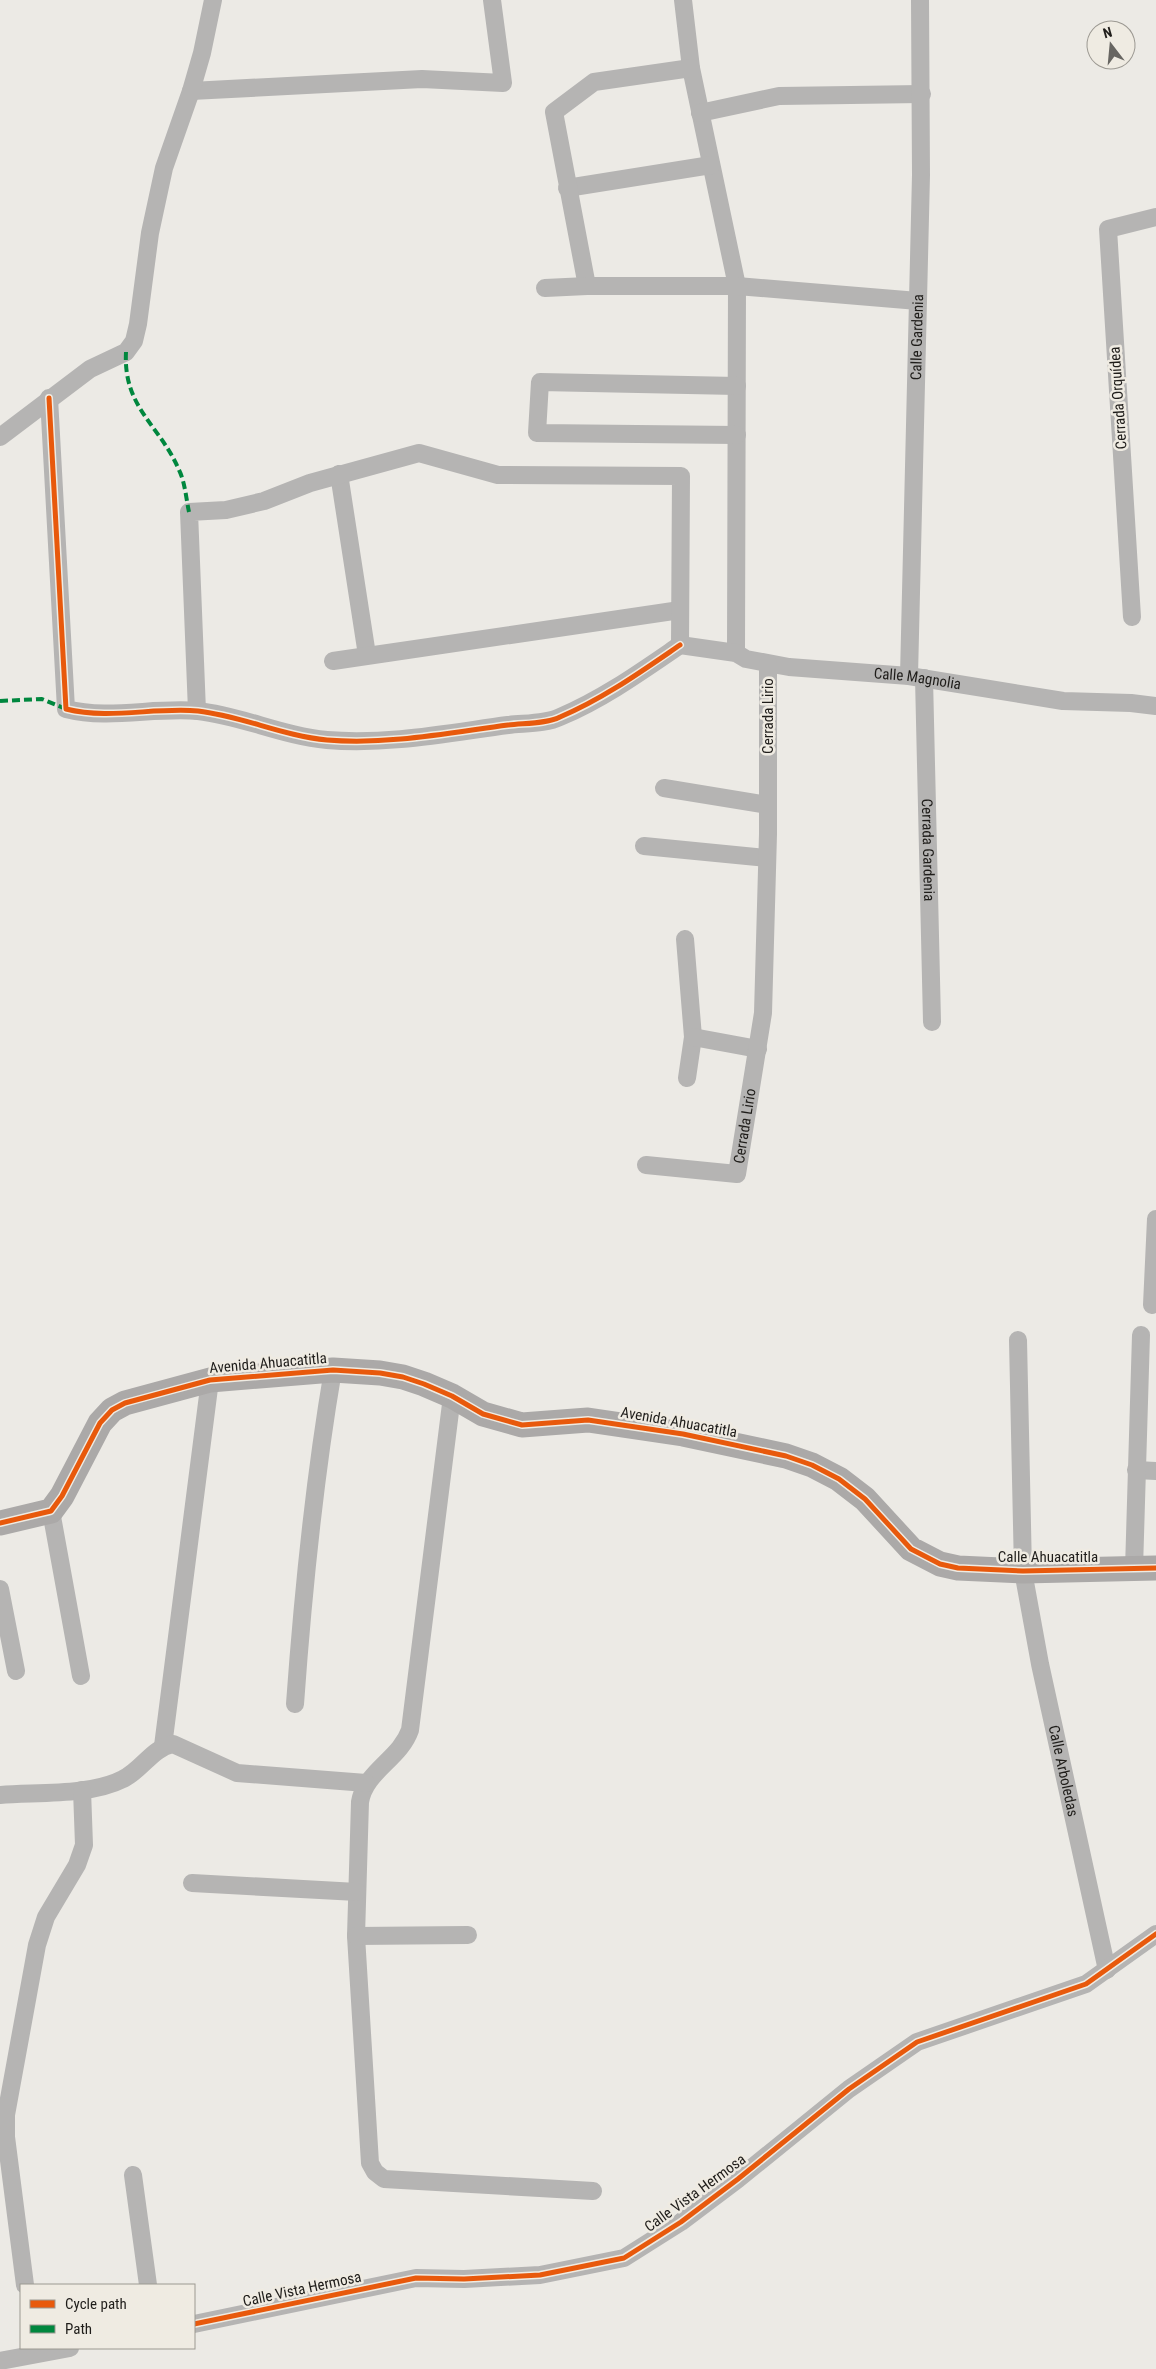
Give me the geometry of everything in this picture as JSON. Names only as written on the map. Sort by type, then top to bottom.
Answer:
[{"type":"street","points":[[0,437],[49,398],[90,369],[126,352],[134,341],[150,233],[164,168],[191,91],[213,0]]},
{"type":"street","points":[[191,91],[422,80],[503,83],[492,0]]},
{"type":"street","points":[[683,0],[691,68],[737,286],[736,653]]},
{"type":"street","name":"Calle Gardenia","points":[[917,677],[918,301],[922,94],[920,0]]},
{"type":"street","points":[[587,286],[554,112],[594,82],[691,68]]},
{"type":"street","points":[[700,113],[779,96],[922,94]]},
{"type":"street","points":[[567,188],[711,165]]},
{"type":"street","name":"Cerrada Orquídea","points":[[1132,617],[1108,229],[1156,217]]},
{"type":"street","points":[[545,288],[587,286],[737,286],[918,301]]},
{"type":"street","points":[[737,386],[540,382],[537,433],[737,435]]},
{"type":"street","points":[[49,398],[66,710],[80,713],[197,711],[219,714],[278,731],[328,740],[404,739],[558,718],[636,675],[680,645],[681,476],[498,475],[419,453],[310,482],[264,501],[226,510],[189,512],[197,711]]},
{"type":"street","points":[[338,474],[367,655]]},
{"type":"street","points":[[332,660],[680,610]]},
{"type":"street","name":"Calle Magnolia","points":[[680,645],[736,653],[746,659],[768,664],[917,677],[1063,701],[1131,703],[1156,706]]},
{"type":"street","name":"Cerrada Lirio","points":[[646,1165],[737,1174],[764,1013],[768,805],[768,664]]},
{"type":"street","name":"Cerrada Gardenia","points":[[917,677],[932,1022]]},
{"type":"street","points":[[664,788],[768,805]]},
{"type":"street","points":[[644,846],[767,858]]},
{"type":"street","points":[[685,939],[693,1037],[687,1078]]},
{"type":"street","points":[[693,1037],[758,1049]]},
{"type":"street","points":[[1152,1305],[1156,1219]]},
{"type":"street","points":[[1141,1336],[1136,1470],[1145,1568]]},
{"type":"street","name":"Calle Arboledas","points":[[1018,1340],[1023,1571],[1040,1664],[1107,1970]]},
{"type":"street","points":[[295,1704],[304,1584],[321,1439],[333,1370]]},
{"type":"street","name":"Avenida Ahuacatitla","points":[[51,1511],[62,1496],[100,1423],[112,1410],[138,1398],[210,1380],[333,1370],[380,1373],[403,1377],[452,1396],[483,1414],[522,1425],[568,1420],[604,1422],[682,1434],[794,1459],[839,1479],[865,1499],[912,1549],[940,1564]]},
{"type":"street","points":[[163,1746],[210,1380]]},
{"type":"street","points":[[452,1396],[410,1730],[400,1749],[366,1783],[360,1802],[356,1936],[370,2162],[375,2172],[384,2179],[593,2191]]},
{"type":"street","points":[[1136,1470],[1156,1470]]},
{"type":"street","points":[[0,1523],[51,1511],[81,1676]]},
{"type":"street","name":"Calle Ahuacatitla","points":[[940,1564],[958,1568],[1023,1571],[1145,1568]]},
{"type":"street","points":[[0,1589],[16,1671]]},
{"type":"street","points":[[0,1795],[82,1790],[114,1783],[125,1778],[163,1746],[173,1744],[237,1773],[366,1783]]},
{"type":"street","points":[[25,2284],[6,2137],[6,2114],[37,1945],[46,1917],[77,1866],[84,1846],[82,1790]]},
{"type":"street","points":[[192,1883],[357,1892]]},
{"type":"street","name":"Calle Vista Hermosa","points":[[195,2324],[416,2278],[464,2279],[540,2275],[624,2258],[682,2222],[849,2089],[917,2042],[1086,1984],[1156,1934]]},
{"type":"street","points":[[356,1936],[468,1935]]},
{"type":"street","points":[[132,2175],[148,2284]]},
{"type":"street","points":[[0,2361],[33,2351],[58,2349]]},
{"type":"marked path","points":[[126,352],[130,388],[136,402],[171,454],[179,470],[189,512]]},
{"type":"marked path","points":[[0,701],[42,699],[66,709]]},
{"type":"cycle path","points":[[49,398],[66,709],[99,713],[198,711],[231,717],[311,738],[350,741],[395,740],[554,719],[576,710],[607,693],[680,645]]},
{"type":"cycle path","points":[[0,1523],[51,1511],[62,1496],[100,1423],[112,1410],[125,1403],[210,1380],[333,1370],[380,1373],[403,1377],[452,1396],[483,1414],[522,1425],[588,1420],[683,1434],[786,1456],[812,1465],[839,1479],[865,1499],[911,1549],[940,1564],[958,1568],[1023,1571],[1156,1568]]},
{"type":"cycle path","points":[[195,2324],[416,2278],[464,2279],[540,2275],[624,2258],[681,2222],[738,2179],[849,2089],[917,2042],[1086,1984],[1156,1934]]}]
